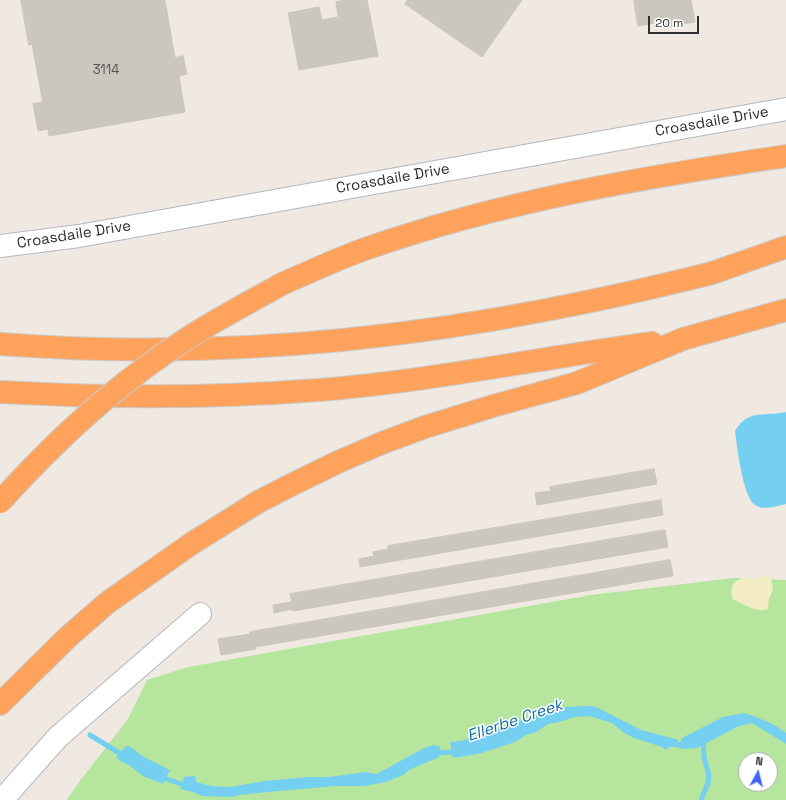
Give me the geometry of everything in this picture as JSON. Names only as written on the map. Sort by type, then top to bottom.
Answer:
[{"type":"highway","points":[[0,502],[24,475],[82,420],[166,352],[221,317],[284,283],[327,264],[421,231],[469,217],[698,169],[786,156]]},
{"type":"highway","points":[[0,344],[46,348],[122,350],[244,347],[332,341],[429,330],[508,318],[610,298],[716,271],[786,246]]},
{"type":"highway","points":[[0,704],[68,637],[107,603],[192,544],[271,496],[338,462],[389,441],[456,417],[577,383],[683,339],[786,310]]},
{"type":"highway","points":[[0,392],[160,395],[253,394],[320,390],[404,381],[481,370],[580,353],[683,339]]},
{"type":"street","name":"Croasdaile Drive","points":[[0,246],[79,236],[786,109]]},
{"type":"street","points":[[2,800],[58,737],[200,614]]},
{"type":"green space","points":[[734,578],[786,580],[786,800],[67,800],[79,782],[128,719],[147,680],[188,667],[591,595]]},
{"type":"sand","points":[[766,575],[771,578],[773,590],[769,598],[768,609],[754,609],[733,599],[732,588],[735,582],[746,578],[754,579]]},
{"type":"water","points":[[786,412],[786,504],[770,508],[758,507],[751,500],[747,492],[739,459],[735,431],[740,424],[752,416]]},
{"type":"water","points":[[591,706],[598,708],[641,730],[679,740],[666,750],[662,747],[634,738],[623,732],[612,723],[589,716],[574,717],[548,724],[536,732],[526,735],[515,742],[478,754],[453,758],[450,742],[461,741],[564,707]]},
{"type":"water","points":[[744,713],[766,721],[786,733],[786,744],[752,723],[739,726],[697,748],[679,749],[682,738],[723,717]]},
{"type":"water","points":[[434,745],[440,747],[439,757],[386,782],[365,786],[336,786],[267,792],[231,797],[202,796],[180,789],[184,777],[195,776],[196,782],[211,786],[231,787],[264,781],[329,777],[365,772],[377,774],[424,748]]},
{"type":"water","points":[[126,746],[131,747],[142,756],[170,770],[163,784],[143,776],[116,757]]},
{"type":"building","points":[[21,0],[165,0],[176,59],[174,60],[176,73],[178,73],[179,76],[185,112],[49,136],[32,44],[29,45]]},
{"type":"building","points":[[347,0],[367,0],[378,56],[299,70],[288,13],[319,7],[322,20],[338,17],[336,2]]},
{"type":"building","points":[[408,0],[522,0],[482,57],[405,4]]},
{"type":"building","points":[[634,0],[691,0],[695,22],[661,28],[660,22],[638,26]]},
{"type":"building","points":[[183,56],[187,74],[179,76],[178,73],[176,73],[174,60],[176,59],[175,58]]},
{"type":"building","points":[[43,102],[48,129],[38,131],[33,104]]},
{"type":"building","points":[[654,469],[657,484],[537,505],[535,493],[551,491],[550,487]]},
{"type":"building","points":[[661,500],[663,515],[360,567],[359,559],[374,556],[373,552],[388,549],[388,546]]},
{"type":"building","points":[[665,530],[668,547],[274,613],[273,605],[292,602],[290,594]]},
{"type":"building","points":[[670,560],[673,576],[255,647],[256,649],[221,655],[218,639],[250,634],[250,632]]},
{"type":"waterway","name":"Ellerbe Creek","points":[[90,735],[124,756]]},
{"type":"waterway","points":[[701,800],[708,783],[709,776],[704,757],[703,739]]},
{"type":"waterway","name":"Ellerbe Creek","points":[[668,744],[686,745]]},
{"type":"waterway","name":"Ellerbe Creek","points":[[432,753],[458,752]]},
{"type":"waterway","name":"Ellerbe Creek","points":[[161,777],[187,786]]}]
